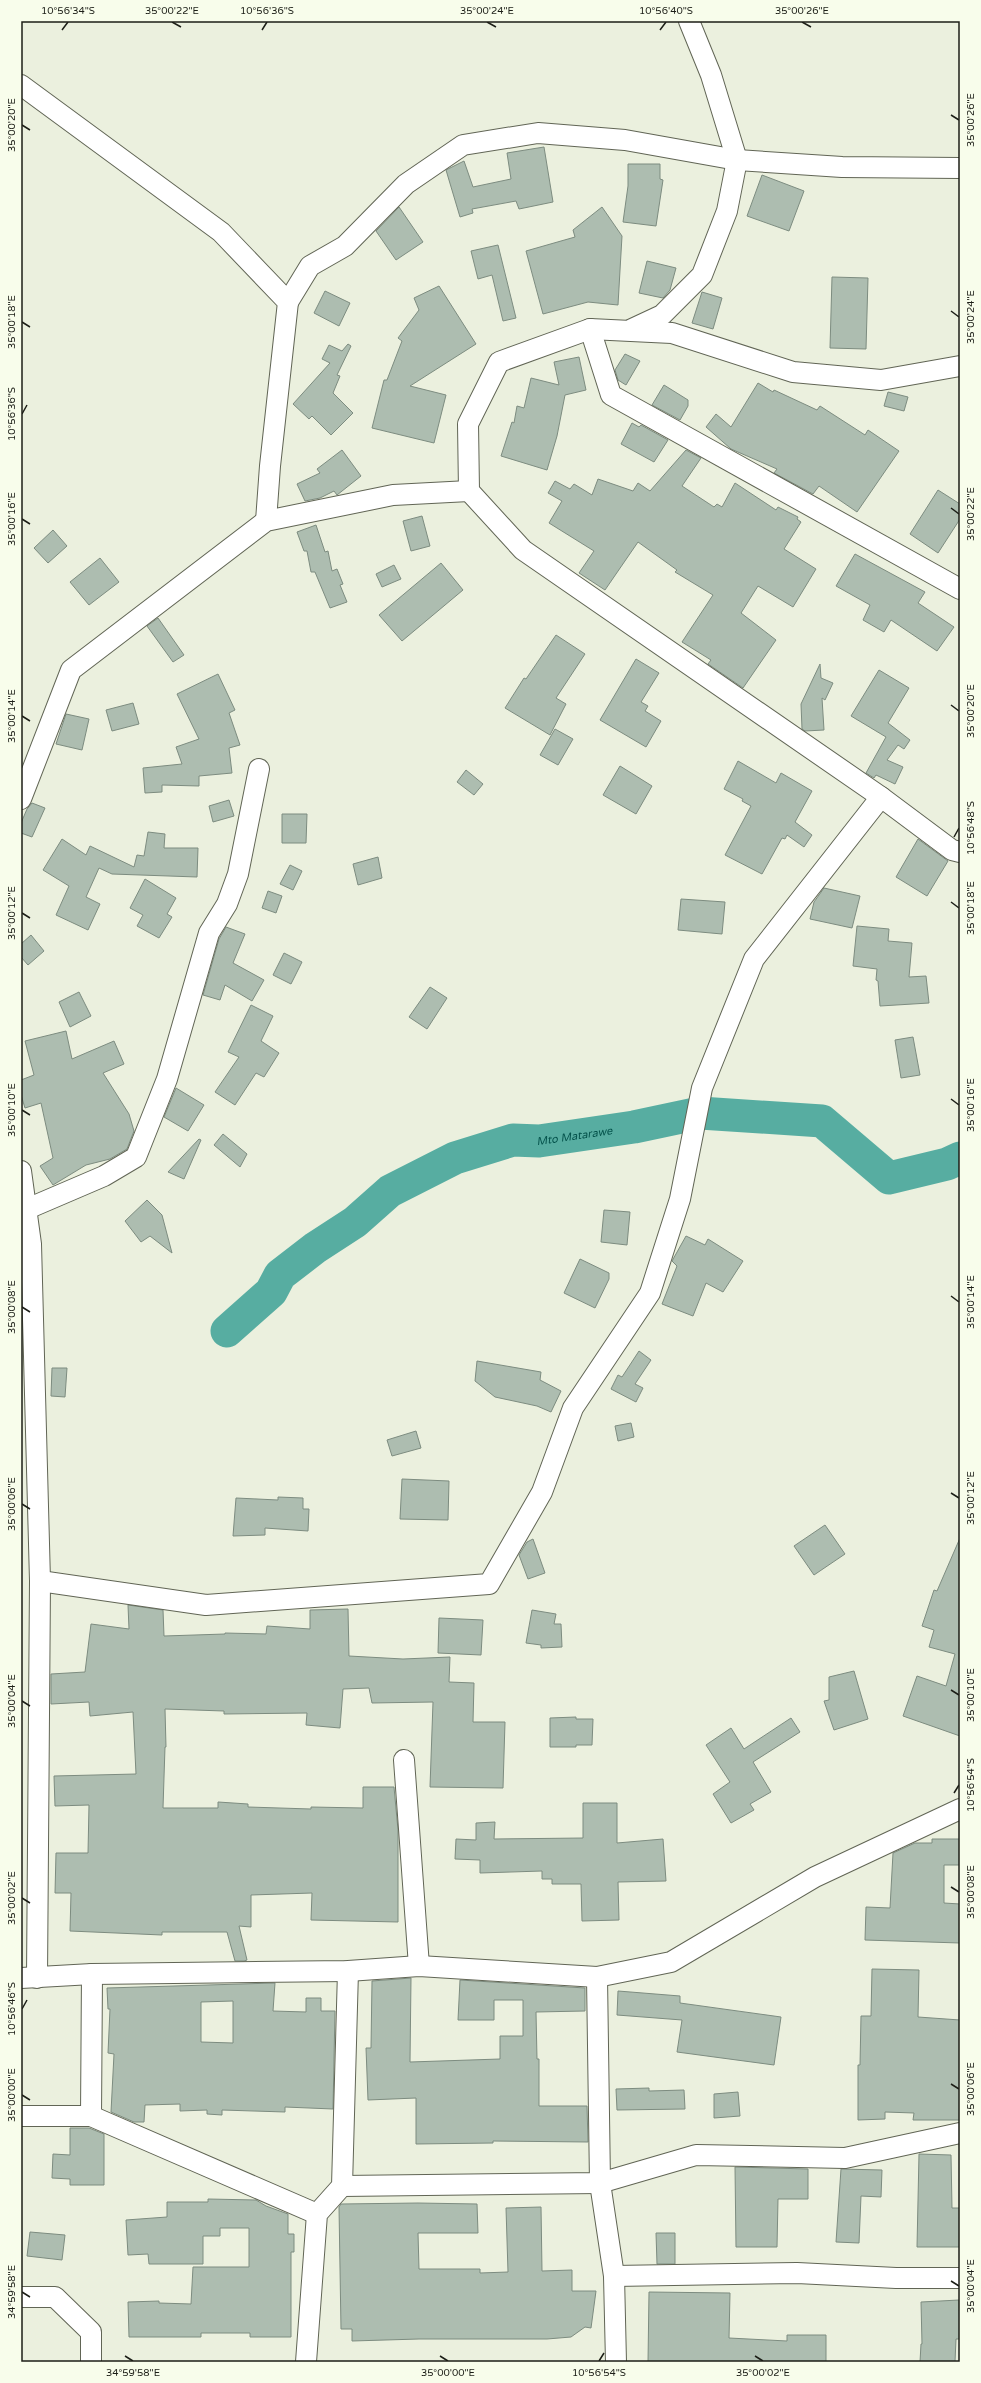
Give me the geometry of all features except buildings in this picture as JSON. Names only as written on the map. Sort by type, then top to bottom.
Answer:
[{"type":"street","points":[[629,331],[662,315],[702,276],[728,211],[737,160],[711,75],[689,21]]},
{"type":"street","points":[[21,85],[221,232],[288,302]]},
{"type":"street","points":[[266,521],[270,466],[288,302],[310,266],[345,246],[406,184],[463,145],[538,133],[625,140],[737,160],[842,167],[960,168]]},
{"type":"street","points":[[590,329],[611,395],[960,589]]},
{"type":"street","points":[[960,366],[881,380],[793,372],[672,333],[590,329],[499,362],[468,424],[469,491],[523,550],[881,797],[952,850],[960,852]]},
{"type":"street","points":[[21,798],[71,670],[266,521],[393,495],[469,491]]},
{"type":"street","points":[[26,1209],[104,1176],[136,1157],[167,1079],[209,933],[227,904],[238,874],[259,769]]},
{"type":"street","points":[[40,1581],[206,1605],[489,1584],[542,1492],[573,1408],[650,1293],[680,1199],[702,1088],[754,959],[881,797]]},
{"type":"street","points":[[21,1171],[26,1209],[26,1245],[40,1581],[29,1978],[92,1974],[348,1971],[419,1966],[597,1977],[671,1962],[815,1877],[960,1810]]},
{"type":"street","points":[[404,1760],[419,1966]]},
{"type":"street","points":[[306,2362],[317,2214],[342,2186],[348,1971]]},
{"type":"street","points":[[91,2116],[92,1974]]},
{"type":"street","points":[[597,1977],[600,2183],[614,2276],[616,2362]]},
{"type":"street","points":[[21,2116],[91,2116],[317,2214]]},
{"type":"street","points":[[342,2186],[600,2183],[696,2155],[845,2158],[960,2133]]},
{"type":"street","points":[[614,2276],[797,2273],[896,2278],[960,2278]]},
{"type":"street","points":[[21,2297],[55,2297],[91,2332],[90,2362]]},
{"type":"waterway","name":"Mto Matarawe","points":[[227,1331],[271,1292],[280,1275],[315,1248],[355,1222],[390,1191],[455,1158],[513,1140],[539,1141],[634,1127],[700,1113],[822,1121],[889,1178],[947,1164],[960,1158]]}]
